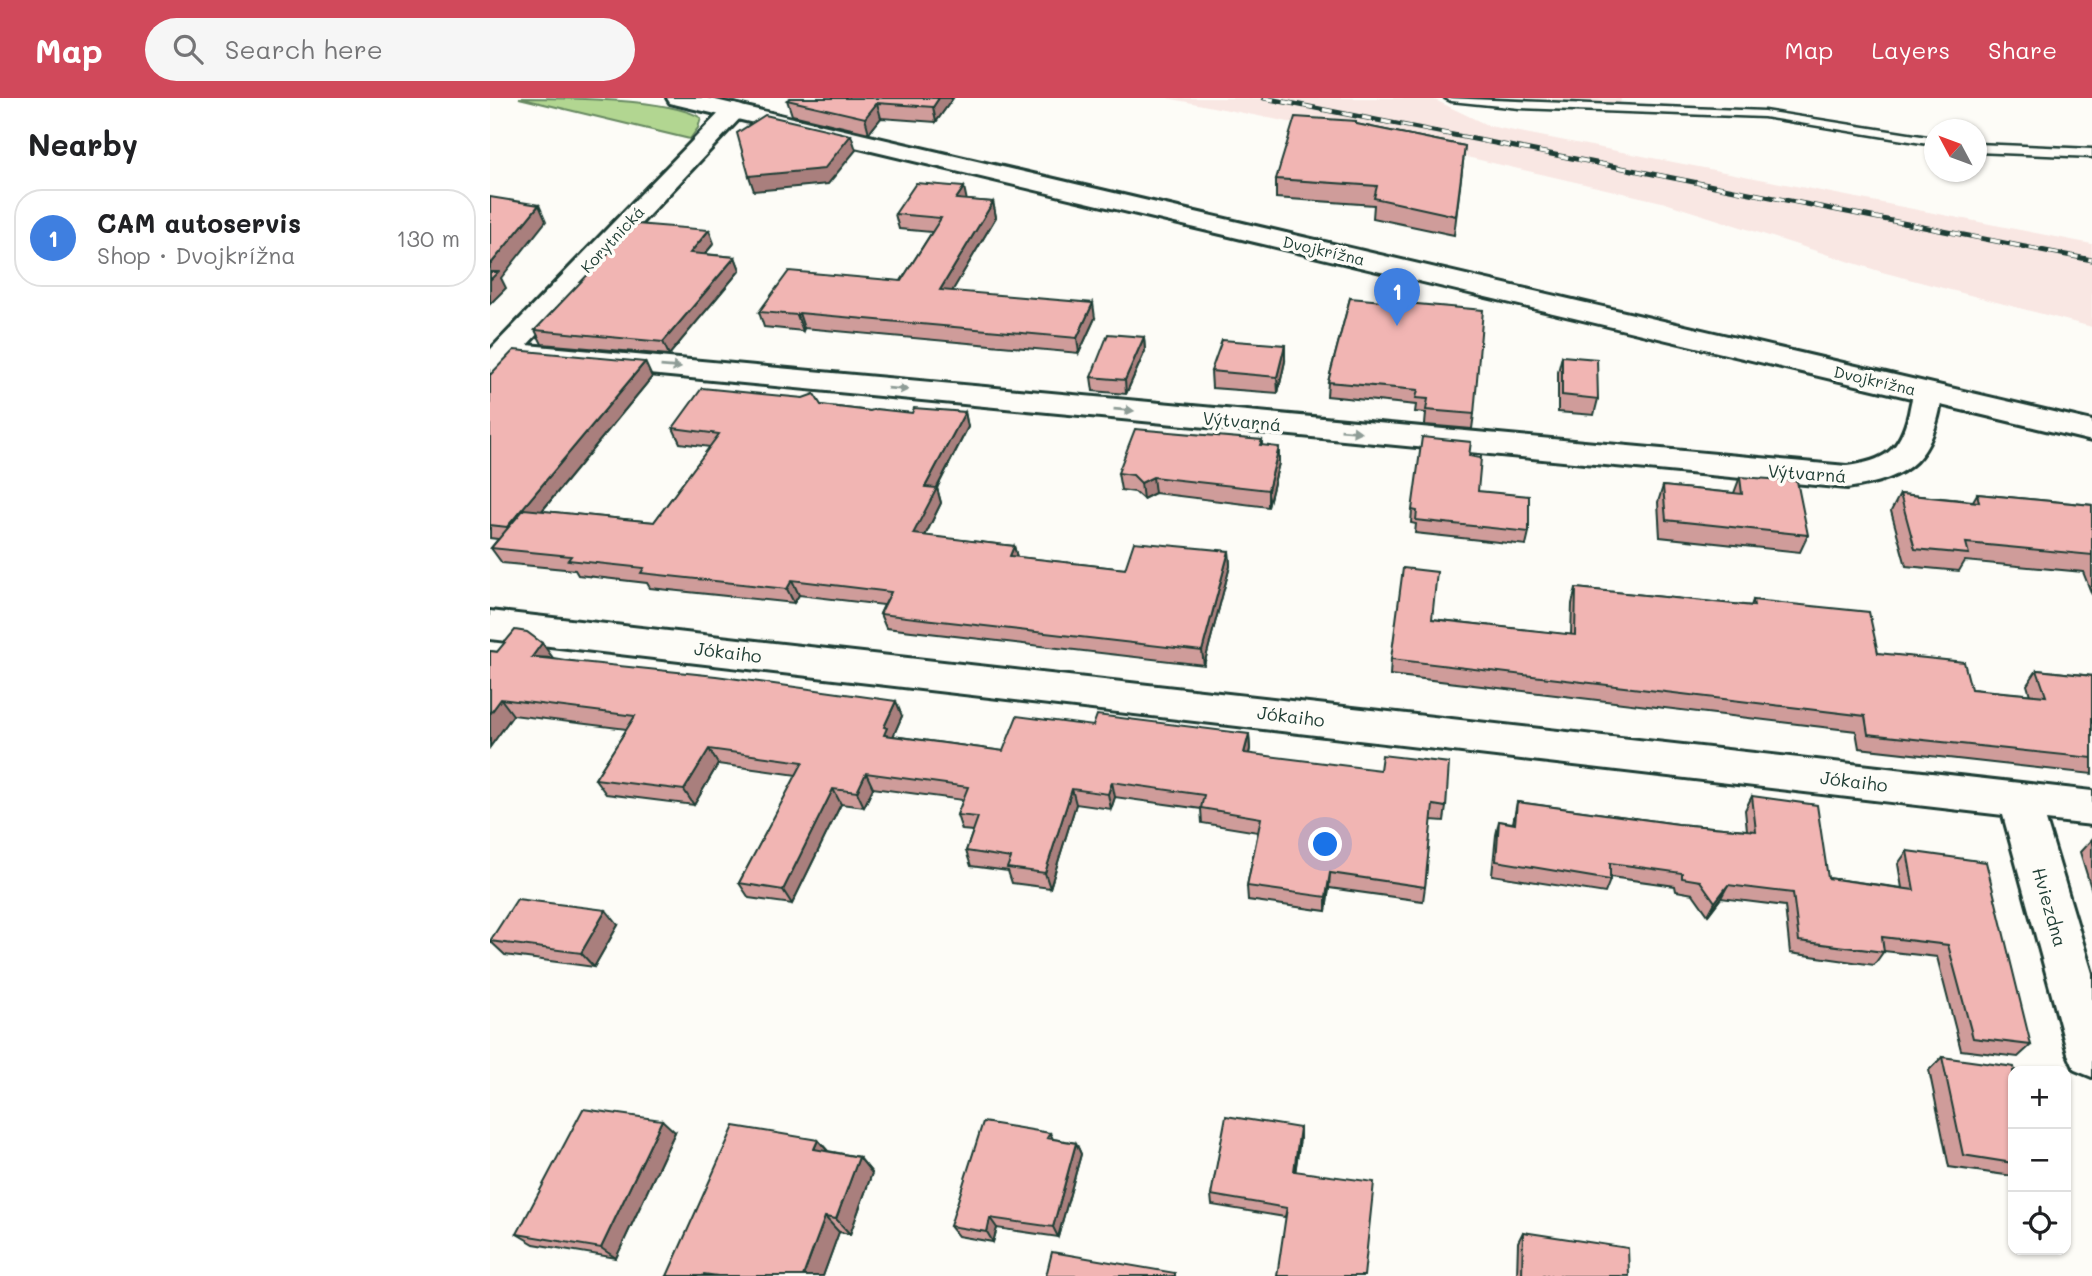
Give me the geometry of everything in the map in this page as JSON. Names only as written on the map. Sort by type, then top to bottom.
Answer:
[{"type":"street","name":"Dvojkrížna","points":[[678,98],[2092,431]]},
{"type":"street","name":"Korytnická","points":[[498,360],[734,111]]},
{"type":"street","name":"Výtvarná","points":[[498,360],[1847,477],[1868,475],[1887,468],[1909,452],[1922,430],[1928,393]]},
{"type":"street","name":"Jókaiho","points":[[490,625],[2092,808]]},
{"type":"street","name":"Hviezdna","points":[[2019,799],[2092,1054]]},
{"type":"lane","points":[[1451,98],[1519,105],[1764,114],[1828,122],[1924,140]]},
{"type":"lane","points":[[1681,98],[1696,111]]},
{"type":"lane","points":[[1987,148],[2092,153]]},
{"type":"shaded area","points":[[1167,98],[1431,98],[1489,126],[2092,244],[2092,327],[1882,272],[1662,202],[1471,158]]},
{"type":"shaded area","points":[[1490,98],[1621,98],[1620,106]]},
{"type":"green space","points":[[519,98],[641,103],[686,111],[701,118],[690,139]]},
{"type":"building","points":[[939,98],[933,107],[877,103],[865,118],[787,100]]},
{"type":"building","points":[[765,115],[851,135],[824,169],[749,176],[737,133]]},
{"type":"building","points":[[1295,117],[1356,121],[1356,124],[1465,146],[1456,216],[1374,198],[1377,186],[1276,179]]},
{"type":"building","points":[[916,183],[964,187],[956,199],[993,202],[940,290],[1093,303],[1077,338],[799,313],[759,312],[789,271],[901,281],[941,218],[895,214]]},
{"type":"building","points":[[490,197],[539,205],[490,265]]},
{"type":"building","points":[[636,224],[709,230],[690,253],[735,257],[663,342],[535,330]]},
{"type":"building","points":[[490,272],[498,272],[490,280]]},
{"type":"building","points":[[1350,298],[1483,310],[1474,414],[1426,410],[1428,399],[1416,398],[1418,390],[1328,382]]},
{"type":"building","points":[[1108,334],[1144,337],[1125,380],[1091,377]]},
{"type":"building","points":[[1222,340],[1285,345],[1277,377],[1211,371]]},
{"type":"building","points":[[514,350],[645,362],[507,527],[490,525],[490,375]]},
{"type":"building","points":[[1562,356],[1597,359],[1598,399],[1562,395]]},
{"type":"building","points":[[702,388],[803,398],[814,394],[821,405],[870,411],[876,409],[912,413],[914,408],[965,412],[925,487],[937,488],[913,534],[1014,546],[1010,556],[1125,569],[1134,542],[1229,551],[1202,651],[880,614],[891,592],[792,580],[787,589],[641,573],[644,568],[568,560],[571,556],[491,548],[524,509],[654,522],[719,434],[673,428]]},
{"type":"building","points":[[1135,429],[1262,440],[1260,445],[1279,447],[1268,490],[1153,477],[1141,483],[1133,475],[1118,473]]},
{"type":"building","points":[[1422,437],[1471,442],[1469,456],[1481,458],[1478,491],[1529,496],[1529,532],[1416,520],[1417,511],[1412,510]]},
{"type":"building","points":[[1740,477],[1797,481],[1808,535],[1666,520],[1663,486],[1742,494]]},
{"type":"building","points":[[1900,494],[1979,502],[1977,494],[2092,505],[2092,555],[1966,543],[1969,554],[1915,549]]},
{"type":"building","points":[[1403,568],[1437,572],[1432,619],[1575,635],[1576,588],[1754,606],[1753,600],[1869,612],[1878,653],[1964,662],[1971,689],[2046,696],[2037,670],[2092,676],[2092,758],[1868,734],[1865,716],[1391,659]]},
{"type":"building","points":[[515,630],[527,632],[542,643],[532,657],[716,676],[896,701],[884,727],[887,728],[884,735],[1003,751],[1017,716],[1093,726],[1097,715],[1249,734],[1244,753],[1380,770],[1382,755],[1449,763],[1446,807],[1433,805],[1425,887],[1330,873],[1326,897],[1247,886],[1261,818],[1201,808],[1204,795],[1112,782],[1108,794],[1072,789],[1045,873],[1007,868],[1011,858],[966,851],[978,817],[957,815],[968,787],[866,773],[857,792],[833,789],[783,890],[739,883],[803,762],[709,749],[684,790],[595,779],[635,716],[501,699],[490,714],[490,651],[497,652]]},
{"type":"building","points":[[1752,796],[1817,805],[1828,878],[1914,890],[1907,851],[1986,862],[2031,1045],[1973,1038],[1948,945],[1882,937],[1884,952],[1799,941],[1793,893],[1728,885],[1715,902],[1700,881],[1682,878],[1682,873],[1610,863],[1610,880],[1496,861],[1499,821],[1515,824],[1517,802],[1678,824],[1756,831]]},
{"type":"building","points":[[517,899],[606,910],[581,953],[490,941]]},
{"type":"building","points":[[1942,1057],[2008,1066],[2008,1162],[1963,1155]]},
{"type":"building","points":[[583,1109],[662,1120],[601,1248],[517,1234]]},
{"type":"building","points":[[1226,1116],[1300,1128],[1294,1171],[1374,1182],[1364,1276],[1277,1276],[1287,1208],[1211,1195]]},
{"type":"building","points":[[983,1122],[1050,1133],[1047,1138],[1076,1143],[1053,1227],[990,1218],[987,1232],[950,1226]]},
{"type":"building","points":[[734,1126],[818,1140],[814,1149],[859,1157],[836,1219],[825,1217],[803,1276],[667,1276]]},
{"type":"building","points":[[1523,1232],[1628,1248],[1629,1276],[1522,1276]]},
{"type":"building","points":[[1052,1252],[1175,1273],[1175,1276],[1046,1276]]},
{"type":"railway","points":[[1264,98],[2092,260]]},
{"type":"place","name":"CAM autoservis","points":[[1397,326]]}]
